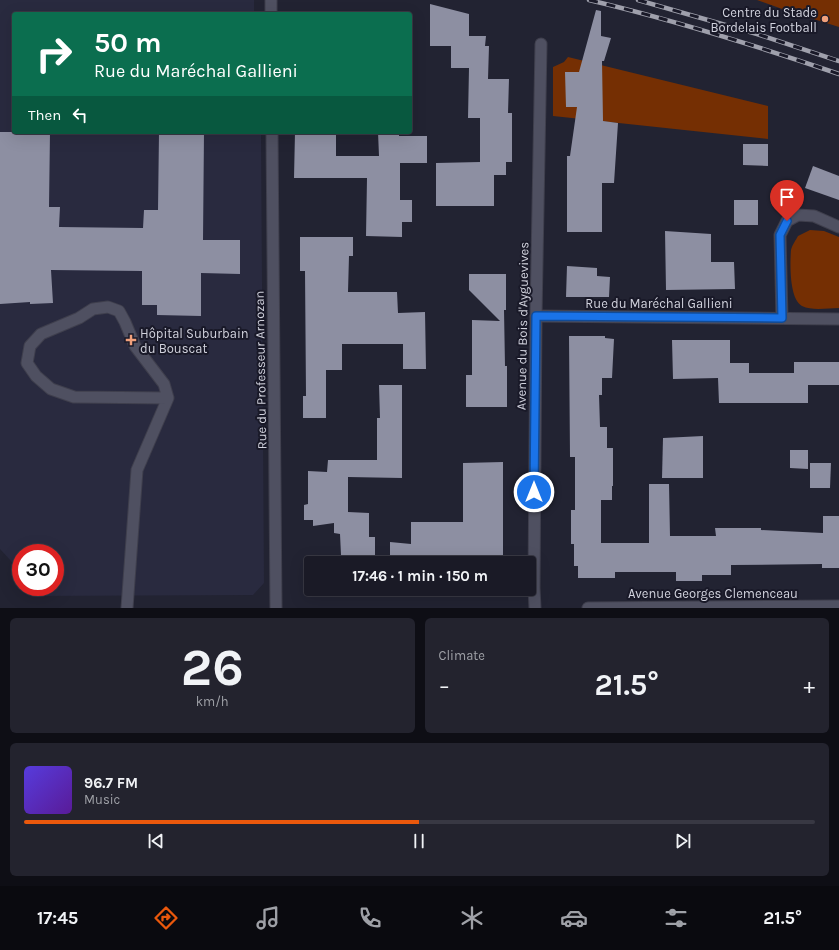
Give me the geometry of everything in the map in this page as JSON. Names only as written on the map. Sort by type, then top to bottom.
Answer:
[{"type":"street","points":[[271,0],[271,12]]},
{"type":"street","name":"Avenue du Bois d'Ayguevives","points":[[535,608],[536,316],[540,44]]},
{"type":"street","name":"Rue du Professeur Arnozan","points":[[272,134],[276,608]]},
{"type":"street","points":[[782,318],[780,235],[787,221],[798,216],[814,216],[839,227]]},
{"type":"street","points":[[127,608],[137,470],[168,398],[164,384],[135,346],[119,311],[108,307],[93,309],[79,318],[41,334],[30,346],[27,363],[36,376],[51,388],[74,396],[168,398]]},
{"type":"street","name":"Rue du Maréchal Gallieni","points":[[536,316],[839,319]]},
{"type":"street","name":"Avenue Georges Clemenceau","points":[[588,608],[839,606]]},
{"type":"shaded area","name":"Hôpital Suburbain du Bouscat","points":[[0,0],[254,0],[254,12],[12,12],[12,134],[261,134],[264,583],[253,595],[64,596],[64,544],[12,544],[12,562],[0,549]]},
{"type":"shaded area","name":"Centre du Stade Bordelais Football","points":[[757,0],[839,0],[839,27],[785,10]]},
{"type":"shaded area","points":[[568,57],[768,106],[768,139],[553,116],[553,67],[564,62]]},
{"type":"shaded area","points":[[810,230],[824,231],[839,237],[839,308],[806,308],[798,302],[795,296],[791,280],[791,250],[798,236]]},
{"type":"building","points":[[430,4],[469,14],[469,36],[486,36],[485,46],[489,46],[488,79],[509,79],[508,113],[512,113],[512,162],[506,162],[506,175],[494,175],[494,206],[436,206],[436,163],[480,162],[480,118],[468,118],[469,68],[451,68],[451,46],[430,46]]},
{"type":"building","points":[[596,10],[601,11],[601,36],[611,38],[604,61],[602,61],[603,121],[618,123],[614,183],[602,183],[602,232],[567,232],[567,156],[570,156],[577,107],[566,107],[565,72],[579,72]]},
{"type":"building","points":[[0,132],[12,132],[12,134],[50,134],[49,207],[60,207],[59,227],[143,228],[144,210],[158,210],[159,134],[204,134],[203,240],[240,240],[240,274],[201,273],[201,316],[157,315],[157,305],[142,305],[142,271],[51,270],[53,303],[30,304],[30,302],[0,304]]},
{"type":"building","points":[[295,134],[336,134],[336,156],[379,156],[378,134],[427,136],[427,163],[400,163],[400,200],[412,200],[412,222],[402,222],[402,237],[366,236],[367,178],[294,178]]},
{"type":"building","points":[[743,144],[768,144],[768,166],[743,165]]},
{"type":"building","points":[[813,166],[839,176],[839,200],[805,188]]},
{"type":"building","points":[[734,200],[758,200],[758,225],[734,225]]},
{"type":"building","points":[[665,231],[711,234],[711,262],[734,262],[735,289],[666,290]]},
{"type":"building","points":[[300,237],[353,237],[353,256],[349,256],[348,292],[397,292],[398,313],[425,312],[426,369],[403,369],[403,344],[342,344],[342,370],[326,370],[326,418],[303,418],[303,396],[306,396],[305,271],[300,271]]},
{"type":"building","points":[[567,266],[597,268],[597,276],[610,277],[609,297],[566,297]]},
{"type":"building","points":[[469,274],[506,274],[506,310],[504,310],[505,366],[507,366],[507,407],[466,407],[466,375],[472,375],[472,320],[500,321],[469,290]]},
{"type":"building","points":[[569,336],[605,336],[605,338],[614,339],[612,378],[602,378],[602,395],[599,395],[600,427],[607,427],[607,448],[613,448],[612,500],[601,500],[601,543],[649,543],[649,484],[669,484],[670,536],[716,536],[715,528],[761,528],[761,530],[823,533],[823,516],[839,516],[839,568],[822,568],[822,564],[731,565],[731,575],[702,575],[702,581],[676,581],[676,572],[615,572],[615,578],[578,578],[578,566],[574,566],[574,544],[571,544],[571,510],[575,510],[575,457],[570,457]]},
{"type":"building","points":[[672,340],[730,340],[730,363],[749,363],[749,373],[794,373],[794,362],[839,362],[839,385],[808,385],[808,403],[719,403],[718,378],[673,379]]},
{"type":"building","points":[[379,385],[402,385],[402,478],[348,477],[348,512],[369,513],[369,537],[375,537],[375,555],[341,555],[340,534],[334,533],[334,523],[313,526],[313,520],[304,520],[304,505],[308,504],[308,471],[327,472],[328,460],[377,460],[377,418],[380,418]]},
{"type":"building","points":[[703,436],[703,478],[662,478],[663,438]]},
{"type":"building","points":[[790,450],[808,450],[808,469],[790,468]]},
{"type":"building","points":[[503,462],[503,556],[390,556],[390,542],[411,544],[411,522],[463,522],[463,463]]},
{"type":"building","points":[[810,463],[831,463],[830,488],[810,488]]},
{"type":"railway","points":[[589,0],[715,34],[839,74]]},
{"type":"railway","points":[[638,0],[757,34],[839,61]]},
{"type":"place","name":"Centre du Stade Bordelais Football","points":[[825,19]]},
{"type":"place","name":"Hôpital Suburbain du Bouscat","points":[[131,340]]},
{"type":"route","points":[[534,492],[536,316],[782,318],[780,235],[787,221]]}]
